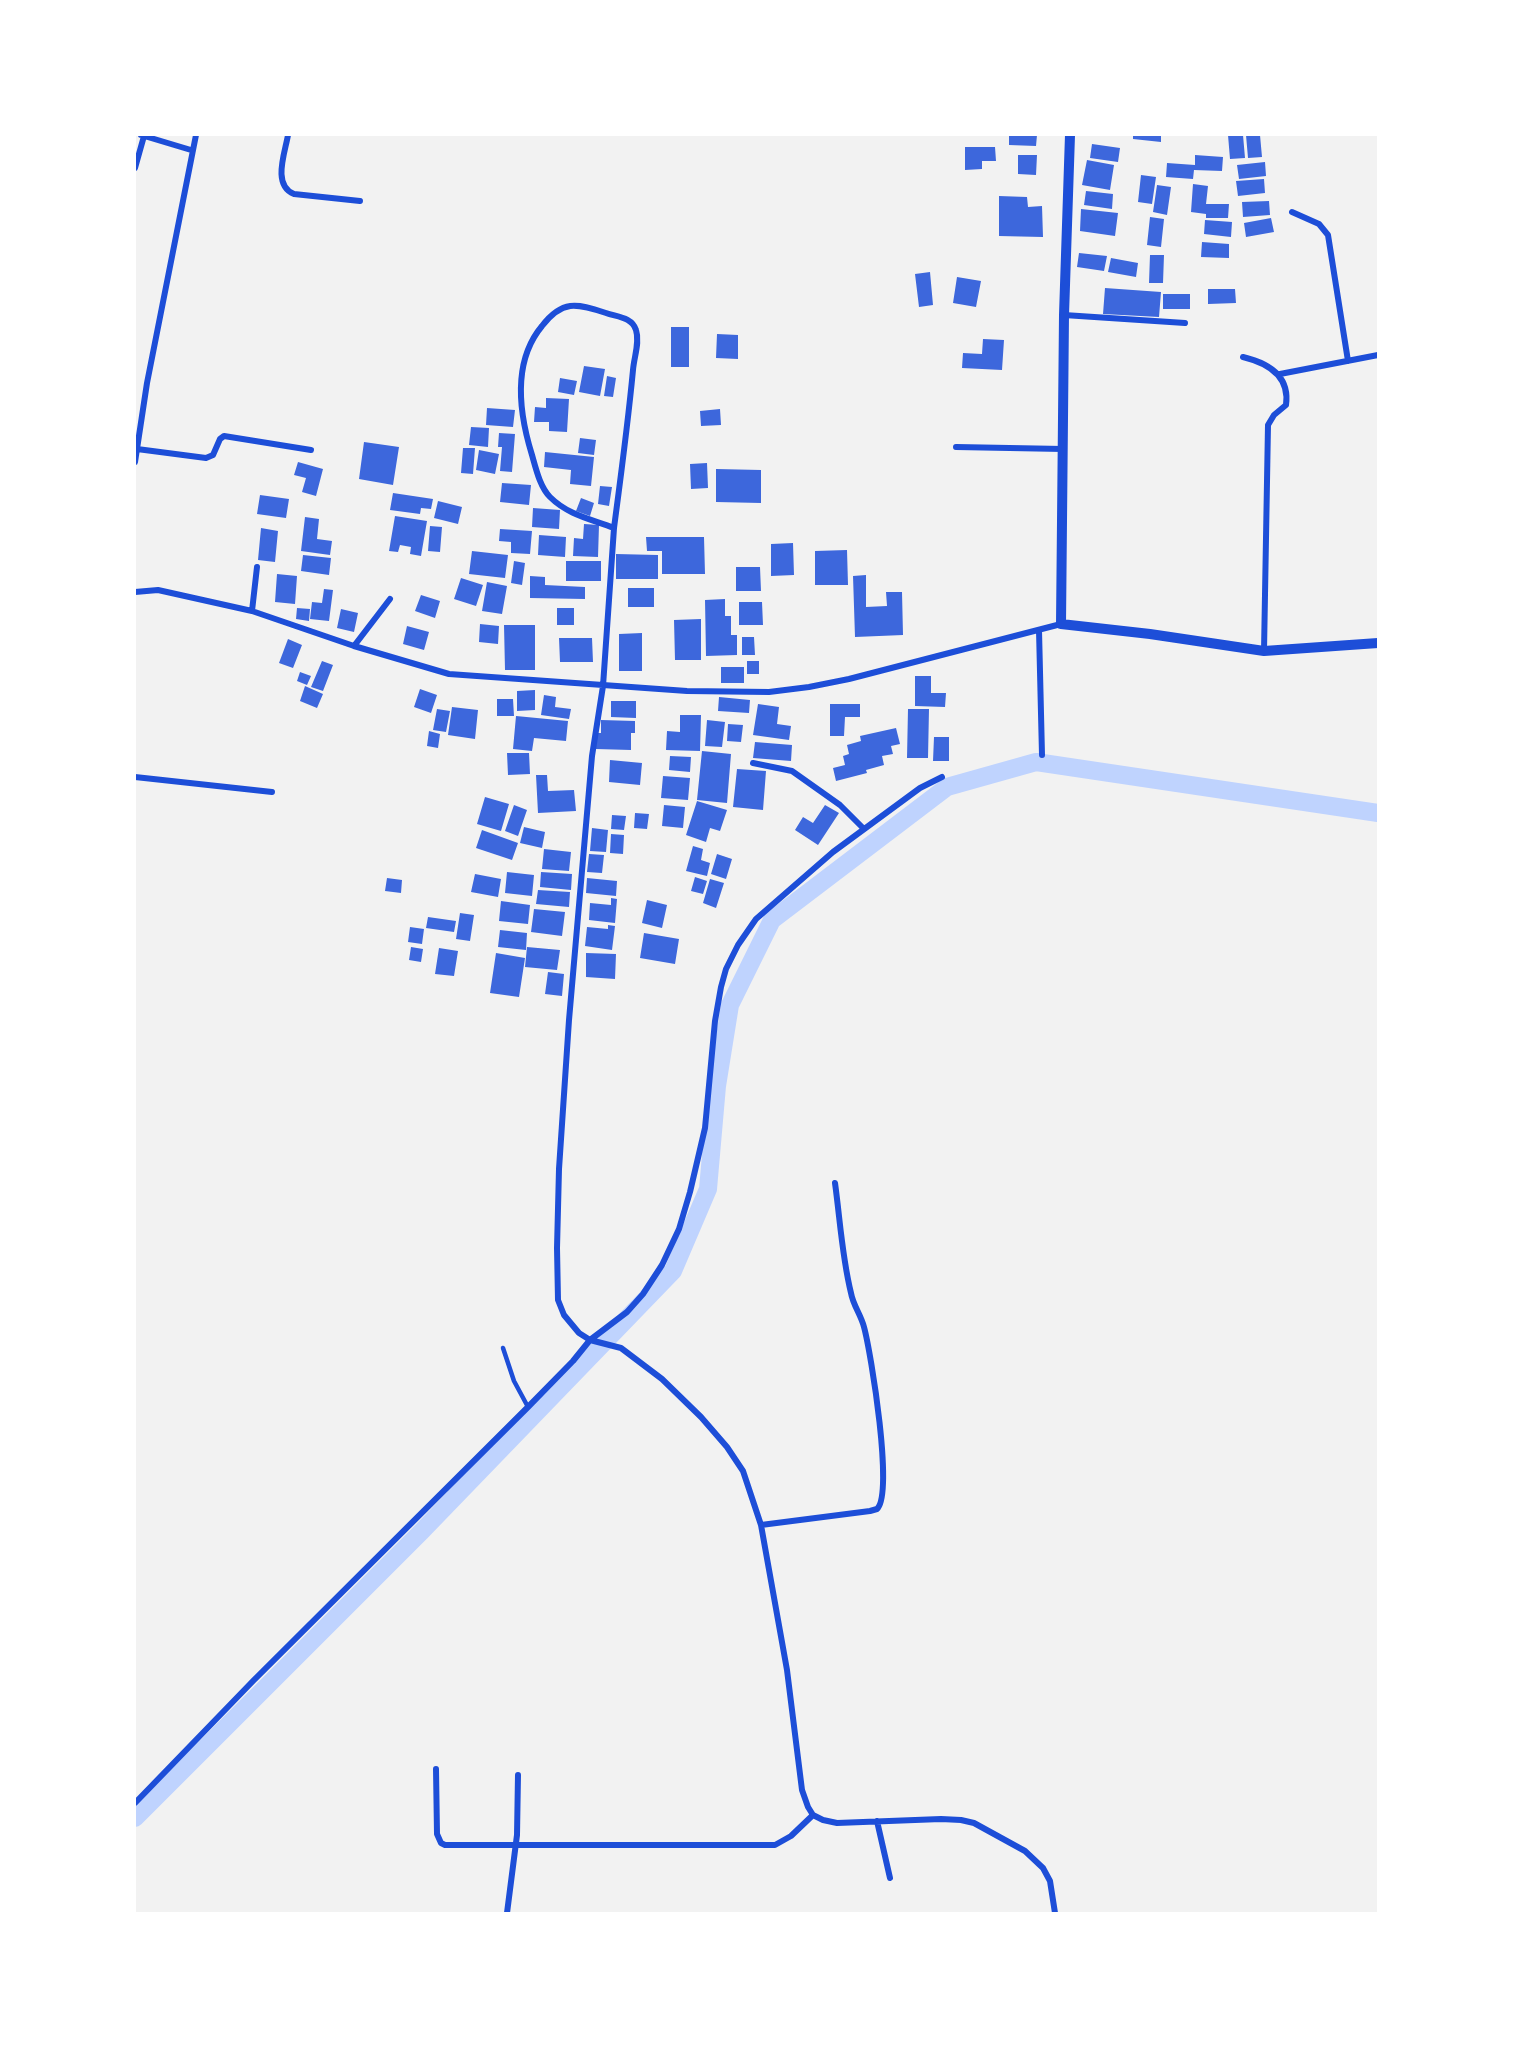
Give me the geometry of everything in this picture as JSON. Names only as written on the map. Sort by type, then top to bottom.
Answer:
[{"type":"street","points":[[135,462],[147,383],[191,150],[196,135]]},
{"type":"street","points":[[288,135],[281,176],[288,192],[360,201]]},
{"type":"street","points":[[1061,624],[1064,315],[1070,135]]},
{"type":"street","points":[[135,168],[142,136],[191,150]]},
{"type":"street","points":[[1292,212],[1318,224],[1328,235],[1348,361]]},
{"type":"street","points":[[614,528],[570,513],[548,495],[538,476],[524,431],[521,412],[521,376],[531,338],[550,315],[558,308],[566,306],[579,306],[627,319],[635,328],[636,345],[614,528],[603,686],[592,756],[569,1020],[559,1169],[558,1300],[564,1315],[574,1327],[591,1340],[621,1348],[662,1379],[701,1417],[727,1447],[743,1471],[761,1525],[787,1670],[801,1780],[808,1807],[813,1815],[837,1823],[941,1819],[974,1823],[1025,1851],[1043,1868],[1050,1881],[1055,1913]]},
{"type":"street","points":[[1064,315],[1185,323]]},
{"type":"street","points":[[1280,374],[1378,355]]},
{"type":"street","points":[[1243,357],[1260,361],[1280,374],[1288,393],[1286,405],[1268,424],[1264,651]]},
{"type":"street","points":[[137,449],[206,458],[213,455],[219,439],[224,436],[311,450]]},
{"type":"street","points":[[956,447],[1063,449]]},
{"type":"street","points":[[252,611],[257,567]]},
{"type":"street","points":[[135,592],[158,590],[252,611],[354,646],[449,674],[711,692],[769,692],[849,679],[1061,624],[1150,634],[1264,651],[1378,643]]},
{"type":"street","points":[[354,646],[390,600]]},
{"type":"street","points":[[1039,630],[1042,755]]},
{"type":"street","points":[[753,763],[792,771],[840,805],[864,829]]},
{"type":"street","points":[[135,777],[272,792]]},
{"type":"street","points":[[135,1803],[528,1407],[591,1340],[627,1312],[643,1294],[662,1265],[679,1229],[705,1128],[715,1021],[721,987],[726,969],[738,945],[756,920],[833,852],[920,788],[942,777]]},
{"type":"street","points":[[761,1525],[870,1511],[877,1509],[882,1500],[883,1468],[874,1378],[863,1323],[851,1293],[836,1183]]},
{"type":"street","points":[[436,1769],[436,1823],[438,1839],[445,1845],[775,1845],[791,1836],[813,1815]]},
{"type":"street","points":[[507,1913],[515,1844],[518,1775]]},
{"type":"street","points":[[877,1821],[890,1878]]},
{"type":"lane","points":[[503,1348],[514,1381],[528,1407]]},
{"type":"building","points":[[1009,135],[1037,135],[1036,146],[1009,145]]},
{"type":"building","points":[[1133,135],[1161,135],[1161,142],[1133,139]]},
{"type":"building","points":[[1228,135],[1243,135],[1245,158],[1230,159]]},
{"type":"building","points":[[1246,135],[1260,135],[1262,157],[1248,158]]},
{"type":"building","points":[[1092,144],[1120,148],[1118,162],[1090,158]]},
{"type":"building","points":[[965,147],[995,147],[996,161],[982,161],[982,169],[965,170]]},
{"type":"building","points":[[1018,155],[1037,155],[1036,175],[1018,174]]},
{"type":"building","points":[[1195,155],[1223,157],[1222,171],[1194,170],[1193,179],[1166,177],[1167,163],[1195,165]]},
{"type":"building","points":[[1087,160],[1114,165],[1110,190],[1082,185]]},
{"type":"building","points":[[1265,162],[1266,176],[1239,179],[1237,165]]},
{"type":"building","points":[[1141,175],[1156,177],[1152,204],[1138,202]]},
{"type":"building","points":[[1264,179],[1265,193],[1238,196],[1236,181]]},
{"type":"building","points":[[1193,184],[1208,186],[1206,204],[1229,204],[1228,218],[1206,218],[1206,214],[1191,212]]},
{"type":"building","points":[[1157,185],[1171,187],[1167,215],[1153,212]]},
{"type":"building","points":[[1086,191],[1113,194],[1112,209],[1084,205]]},
{"type":"building","points":[[999,196],[1027,197],[1028,207],[1042,206],[1043,237],[999,236]]},
{"type":"building","points":[[1269,201],[1270,215],[1243,217],[1242,202]]},
{"type":"building","points":[[1081,209],[1118,213],[1115,236],[1080,231]]},
{"type":"building","points":[[1150,217],[1164,219],[1161,247],[1147,245]]},
{"type":"building","points":[[1271,218],[1274,232],[1246,237],[1244,223]]},
{"type":"building","points":[[1205,220],[1232,222],[1231,237],[1204,234]]},
{"type":"building","points":[[1202,242],[1229,244],[1229,258],[1201,257]]},
{"type":"building","points":[[1079,253],[1107,256],[1104,271],[1077,267]]},
{"type":"building","points":[[1150,255],[1164,255],[1163,283],[1149,283]]},
{"type":"building","points":[[1111,258],[1138,263],[1136,277],[1108,272]]},
{"type":"building","points":[[930,272],[933,305],[919,307],[915,274]]},
{"type":"building","points":[[957,277],[981,281],[976,307],[953,303]]},
{"type":"building","points":[[1105,288],[1161,292],[1159,317],[1103,314]]},
{"type":"building","points":[[1208,289],[1235,289],[1236,303],[1208,304]]},
{"type":"building","points":[[1163,294],[1190,294],[1190,309],[1163,309]]},
{"type":"building","points":[[671,327],[689,327],[689,367],[671,367]]},
{"type":"building","points":[[717,334],[738,335],[738,359],[716,358]]},
{"type":"building","points":[[983,339],[1004,340],[1002,370],[962,368],[963,353],[982,354]]},
{"type":"building","points":[[584,366],[605,369],[600,396],[579,392]]},
{"type":"building","points":[[607,376],[616,378],[613,397],[604,396]]},
{"type":"building","points":[[560,378],[577,381],[574,395],[558,392]]},
{"type":"building","points":[[546,398],[569,399],[567,432],[549,431],[549,422],[534,422],[535,407],[546,408]]},
{"type":"building","points":[[487,408],[515,410],[513,427],[486,425]]},
{"type":"building","points":[[720,409],[721,425],[701,426],[700,411]]},
{"type":"building","points":[[471,427],[489,428],[488,447],[469,445]]},
{"type":"building","points":[[499,433],[515,434],[512,472],[500,471],[502,447],[498,447]]},
{"type":"building","points":[[580,438],[596,440],[594,455],[578,453]]},
{"type":"building","points":[[364,442],[399,447],[393,485],[359,479]]},
{"type":"building","points":[[463,448],[475,448],[473,474],[461,473]]},
{"type":"building","points":[[479,450],[499,454],[495,474],[476,470]]},
{"type":"building","points":[[545,452],[594,457],[591,486],[570,484],[571,470],[544,467]]},
{"type":"building","points":[[298,462],[323,469],[316,496],[302,492],[306,478],[294,475]]},
{"type":"building","points":[[707,463],[708,488],[691,489],[690,464]]},
{"type":"building","points":[[716,469],[761,470],[761,503],[716,502]]},
{"type":"building","points":[[502,483],[531,485],[529,505],[500,502]]},
{"type":"building","points":[[600,486],[612,487],[609,506],[598,504]]},
{"type":"building","points":[[393,493],[433,499],[431,509],[421,508],[420,514],[390,510]]},
{"type":"building","points":[[260,495],[289,499],[286,518],[257,514]]},
{"type":"building","points":[[581,498],[594,503],[590,516],[576,511]]},
{"type":"building","points":[[438,501],[462,507],[458,524],[434,518]]},
{"type":"building","points":[[533,508],[560,510],[559,529],[532,527]]},
{"type":"building","points":[[395,516],[427,521],[421,556],[410,554],[411,547],[400,545],[398,552],[389,551]]},
{"type":"building","points":[[305,517],[319,519],[317,539],[332,541],[330,555],[301,551]]},
{"type":"building","points":[[584,524],[599,525],[598,557],[573,556],[574,538],[583,539]]},
{"type":"building","points":[[430,526],[442,527],[440,552],[428,551]]},
{"type":"building","points":[[261,528],[278,531],[275,562],[258,560]]},
{"type":"building","points":[[500,529],[532,531],[530,554],[511,553],[511,542],[499,541]]},
{"type":"building","points":[[539,535],[566,537],[565,557],[538,555]]},
{"type":"building","points":[[646,537],[704,537],[705,574],[662,574],[662,551],[647,551]]},
{"type":"building","points":[[793,543],[794,575],[771,576],[771,544]]},
{"type":"building","points":[[847,550],[848,585],[815,585],[815,551]]},
{"type":"building","points":[[472,551],[508,555],[505,578],[469,574]]},
{"type":"building","points":[[616,554],[658,555],[658,579],[616,579]]},
{"type":"building","points":[[303,555],[331,558],[329,575],[301,571]]},
{"type":"building","points":[[514,561],[525,563],[522,585],[511,583]]},
{"type":"building","points":[[566,561],[601,561],[601,581],[566,581]]},
{"type":"building","points":[[736,567],[760,567],[761,591],[736,591]]},
{"type":"building","points":[[277,574],[297,576],[295,604],[275,602]]},
{"type":"building","points":[[866,575],[866,607],[887,606],[886,592],[902,592],[903,635],[855,637],[853,576]]},
{"type":"building","points":[[530,576],[545,577],[545,585],[585,587],[585,599],[530,598]]},
{"type":"building","points":[[461,578],[483,585],[476,606],[454,599]]},
{"type":"building","points":[[487,582],[507,586],[502,614],[482,611]]},
{"type":"building","points":[[628,588],[654,588],[654,607],[628,607]]},
{"type":"building","points":[[324,589],[333,590],[329,621],[310,619],[312,602],[322,603]]},
{"type":"building","points":[[421,595],[440,601],[435,618],[415,611]]},
{"type":"building","points":[[725,599],[725,616],[731,616],[731,635],[737,635],[737,655],[706,656],[705,600]]},
{"type":"building","points":[[739,602],[762,602],[763,625],[739,625]]},
{"type":"building","points":[[297,608],[310,609],[309,621],[296,619]]},
{"type":"building","points":[[557,608],[574,608],[574,625],[557,625]]},
{"type":"building","points":[[341,609],[358,613],[354,632],[337,628]]},
{"type":"building","points":[[701,619],[701,660],[675,660],[674,620]]},
{"type":"building","points":[[480,624],[499,626],[498,644],[479,642]]},
{"type":"building","points":[[504,625],[535,625],[535,670],[505,670]]},
{"type":"building","points":[[407,626],[429,632],[424,650],[403,644]]},
{"type":"building","points":[[642,633],[642,671],[619,671],[619,634]]},
{"type":"building","points":[[742,637],[754,637],[755,655],[742,655]]},
{"type":"building","points":[[559,638],[592,638],[593,662],[560,662]]},
{"type":"building","points":[[288,639],[302,645],[293,668],[279,663]]},
{"type":"building","points":[[322,661],[333,665],[323,691],[311,687]]},
{"type":"building","points":[[747,661],[759,661],[759,674],[747,674]]},
{"type":"building","points":[[721,667],[744,667],[744,683],[721,683]]},
{"type":"building","points":[[300,672],[311,676],[307,685],[297,681]]},
{"type":"building","points":[[915,676],[931,676],[931,693],[946,693],[945,707],[915,706]]},
{"type":"building","points":[[305,686],[323,694],[317,708],[300,701]]},
{"type":"building","points":[[420,689],[437,695],[431,713],[414,707]]},
{"type":"building","points":[[535,690],[535,710],[517,711],[517,691]]},
{"type":"building","points":[[544,695],[556,697],[555,707],[571,709],[569,719],[541,715]]},
{"type":"building","points":[[719,697],[750,700],[749,713],[718,711]]},
{"type":"building","points":[[497,699],[513,699],[514,716],[497,716]]},
{"type":"building","points":[[611,701],[636,701],[636,718],[611,717]]},
{"type":"building","points":[[758,704],[779,707],[777,724],[791,726],[789,740],[753,735]]},
{"type":"building","points":[[830,704],[860,704],[860,717],[845,717],[844,736],[830,736]]},
{"type":"building","points":[[452,707],[478,710],[475,739],[448,735]]},
{"type":"building","points":[[437,709],[450,711],[446,732],[433,730]]},
{"type":"building","points":[[908,709],[929,709],[928,758],[907,758]]},
{"type":"building","points":[[680,715],[701,715],[700,751],[666,750],[667,731],[680,732]]},
{"type":"building","points":[[516,716],[568,721],[566,741],[534,738],[532,751],[513,749]]},
{"type":"building","points":[[601,720],[635,721],[635,733],[631,733],[631,750],[596,749],[596,733],[601,733]]},
{"type":"building","points":[[707,720],[725,722],[722,747],[705,746]]},
{"type":"building","points":[[728,724],[743,725],[741,742],[727,741]]},
{"type":"building","points":[[896,728],[900,744],[891,746],[893,754],[882,756],[884,765],[866,770],[867,773],[836,781],[833,768],[845,765],[843,756],[849,754],[847,745],[861,741],[860,736]]},
{"type":"building","points":[[429,731],[440,734],[438,748],[427,746]]},
{"type":"building","points":[[934,737],[949,737],[949,761],[933,761]]},
{"type":"building","points":[[755,742],[792,745],[791,761],[753,758]]},
{"type":"building","points":[[702,751],[731,754],[727,803],[697,800]]},
{"type":"building","points":[[507,753],[529,753],[530,774],[508,775]]},
{"type":"building","points":[[670,756],[691,757],[690,772],[669,770]]},
{"type":"building","points":[[610,760],[642,763],[640,785],[609,782]]},
{"type":"building","points":[[737,769],[766,771],[763,810],[733,807]]},
{"type":"building","points":[[536,775],[547,775],[548,791],[574,790],[576,811],[538,813]]},
{"type":"building","points":[[663,776],[690,778],[688,800],[661,798]]},
{"type":"building","points":[[485,797],[509,804],[501,831],[477,824]]},
{"type":"building","points":[[697,801],[727,810],[720,831],[710,828],[706,842],[686,835]]},
{"type":"building","points":[[514,805],[527,810],[518,836],[505,831]]},
{"type":"building","points":[[664,805],[685,807],[683,828],[662,826]]},
{"type":"building","points":[[825,805],[839,813],[818,845],[795,830],[803,817],[813,823]]},
{"type":"building","points":[[635,813],[649,814],[647,829],[634,828]]},
{"type":"building","points":[[612,815],[626,816],[624,830],[611,829]]},
{"type":"building","points":[[524,827],[545,832],[542,848],[520,843]]},
{"type":"building","points":[[592,828],[608,830],[606,852],[590,851]]},
{"type":"building","points":[[482,830],[518,843],[512,860],[476,848]]},
{"type":"building","points":[[611,834],[624,835],[623,854],[610,853]]},
{"type":"building","points":[[693,846],[703,849],[701,860],[710,863],[707,876],[686,871]]},
{"type":"building","points":[[544,849],[571,852],[569,871],[542,869]]},
{"type":"building","points":[[589,854],[604,855],[602,873],[587,872]]},
{"type":"building","points":[[717,854],[732,859],[726,879],[711,874]]},
{"type":"building","points":[[507,872],[534,875],[532,896],[505,893]]},
{"type":"building","points":[[541,872],[572,874],[571,890],[540,887]]},
{"type":"building","points":[[475,874],[501,879],[498,897],[471,892]]},
{"type":"building","points":[[695,877],[707,881],[703,894],[691,891]]},
{"type":"building","points":[[387,878],[402,880],[401,893],[385,891]]},
{"type":"building","points":[[587,878],[617,881],[616,896],[586,893]]},
{"type":"building","points":[[710,879],[724,883],[716,908],[703,903]]},
{"type":"building","points":[[538,890],[570,892],[569,907],[536,904]]},
{"type":"building","points":[[611,898],[617,899],[615,923],[589,920],[590,903],[611,905]]},
{"type":"building","points":[[647,900],[667,905],[662,928],[642,923]]},
{"type":"building","points":[[501,901],[530,905],[528,924],[499,921]]},
{"type":"building","points":[[534,909],[565,912],[562,936],[531,932]]},
{"type":"building","points":[[460,913],[474,915],[470,941],[456,939]]},
{"type":"building","points":[[428,917],[456,921],[454,932],[426,928]]},
{"type":"building","points":[[608,925],[615,926],[612,950],[585,946],[587,927],[608,929]]},
{"type":"building","points":[[410,927],[424,929],[422,944],[408,942]]},
{"type":"building","points":[[500,930],[527,933],[526,950],[498,947]]},
{"type":"building","points":[[644,933],[679,939],[675,964],[640,958]]},
{"type":"building","points":[[411,947],[423,949],[421,962],[409,960]]},
{"type":"building","points":[[527,947],[560,950],[557,970],[525,967]]},
{"type":"building","points":[[439,948],[458,951],[454,976],[435,974]]},
{"type":"building","points":[[496,953],[525,958],[519,997],[490,993]]},
{"type":"building","points":[[586,953],[616,954],[615,979],[586,977]]},
{"type":"building","points":[[548,972],[564,974],[562,996],[545,994]]},
{"type":"waterway","points":[[135,1818],[421,1532],[673,1271],[708,1189],[717,1086],[730,1005],[772,920],[947,787],[1036,762],[1378,813]]}]
